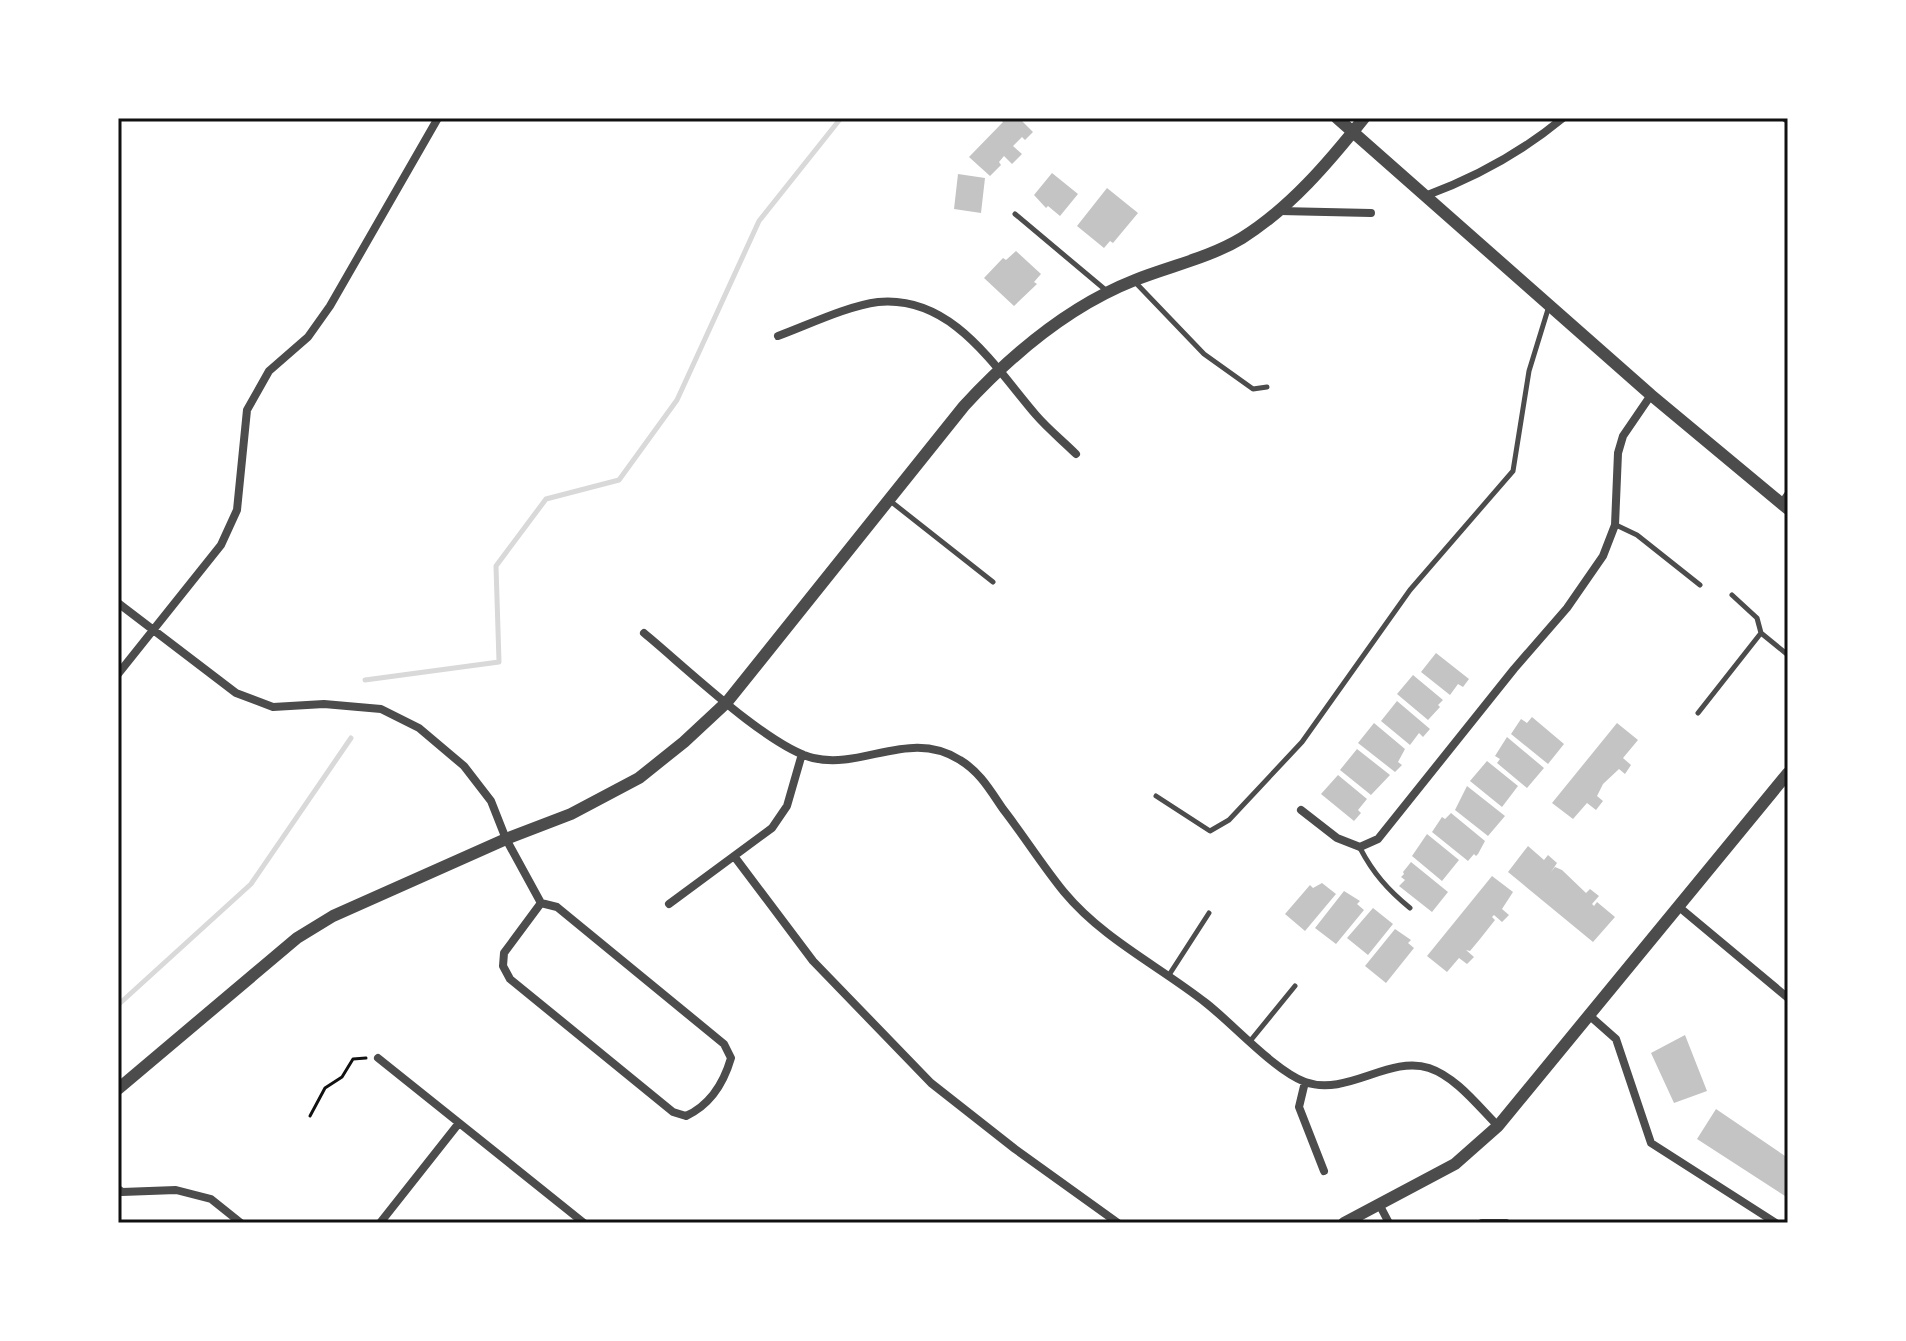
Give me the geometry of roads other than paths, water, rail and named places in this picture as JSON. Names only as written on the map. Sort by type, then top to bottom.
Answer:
[{"type":"street","points":[[118,674],[221,545],[237,510],[247,410],[269,371],[308,337],[330,306],[438,118]]},
{"type":"street","points":[[1337,118],[1651,395],[1785,501]]},
{"type":"street","points":[[118,1089],[297,938],[333,916],[506,839],[571,814],[639,778],[727,702],[964,406],[998,369],[1070,314],[1133,280],[1211,254],[1241,239],[1280,211],[1364,118]]},
{"type":"street","points":[[1425,196],[1459,183],[1544,133],[1563,118]]},
{"type":"street","points":[[1280,211],[1371,213]]},
{"type":"street","points":[[778,336],[866,305],[903,302],[929,309],[948,319],[998,369],[1038,418],[1076,454]]},
{"type":"street","points":[[1301,810],[1337,838],[1360,847],[1378,839],[1567,608],[1603,556],[1615,525],[1618,453],[1623,436],[1651,395]]},
{"type":"street","points":[[118,603],[236,693],[273,707],[324,704],[381,709],[419,728],[464,766],[491,801],[506,839],[541,903],[557,907],[724,1044],[731,1058],[725,1077],[707,1101],[686,1116],[673,1112],[510,979],[503,966],[504,953],[541,903]]},
{"type":"street","points":[[644,633],[782,745],[802,754],[814,758],[845,758],[905,746],[931,749],[957,758],[978,773],[1085,915],[1204,1002],[1280,1066],[1305,1082],[1330,1086],[1406,1067],[1427,1067],[1451,1081],[1498,1126]]},
{"type":"street","points":[[669,904],[772,828],[787,806],[802,754]]},
{"type":"street","points":[[1344,1223],[1455,1164],[1498,1126],[1788,773]]},
{"type":"street","points":[[734,856],[813,961],[931,1083],[1015,1149],[1118,1223]]},
{"type":"street","points":[[1679,907],[1788,998]]},
{"type":"street","points":[[1590,1016],[1616,1039],[1651,1143],[1776,1223]]},
{"type":"street","points":[[378,1058],[582,1222]]},
{"type":"street","points":[[1305,1082],[1299,1107],[1324,1171]]},
{"type":"street","points":[[380,1223],[459,1123]]},
{"type":"street","points":[[118,1189],[122,1192],[176,1190],[211,1199],[241,1223]]},
{"type":"street","points":[[1379,1204],[1389,1223]]},
{"type":"street","points":[[1482,1223],[1506,1223]]},
{"type":"lane","points":[[1015,214],[1109,293]]},
{"type":"lane","points":[[1133,280],[1204,354],[1253,389],[1267,387]]},
{"type":"lane","points":[[1156,796],[1210,831],[1229,820],[1302,742],[1410,590],[1513,471],[1529,371],[1549,305]]},
{"type":"lane","points":[[889,500],[993,582]]},
{"type":"lane","points":[[1615,525],[1637,535],[1700,585]]},
{"type":"lane","points":[[1732,595],[1757,618],[1761,633],[1788,655]]},
{"type":"lane","points":[[1698,713],[1761,633]]},
{"type":"lane","points":[[1360,847],[1384,886],[1410,908]]},
{"type":"lane","points":[[1168,976],[1209,913]]},
{"type":"lane","points":[[1251,1040],[1295,986]]},
{"type":"waterway","points":[[365,680],[499,662],[496,566],[546,499],[619,480],[677,400],[759,221],[841,118]]},
{"type":"waterway","points":[[118,1005],[251,884],[351,738]]}]
